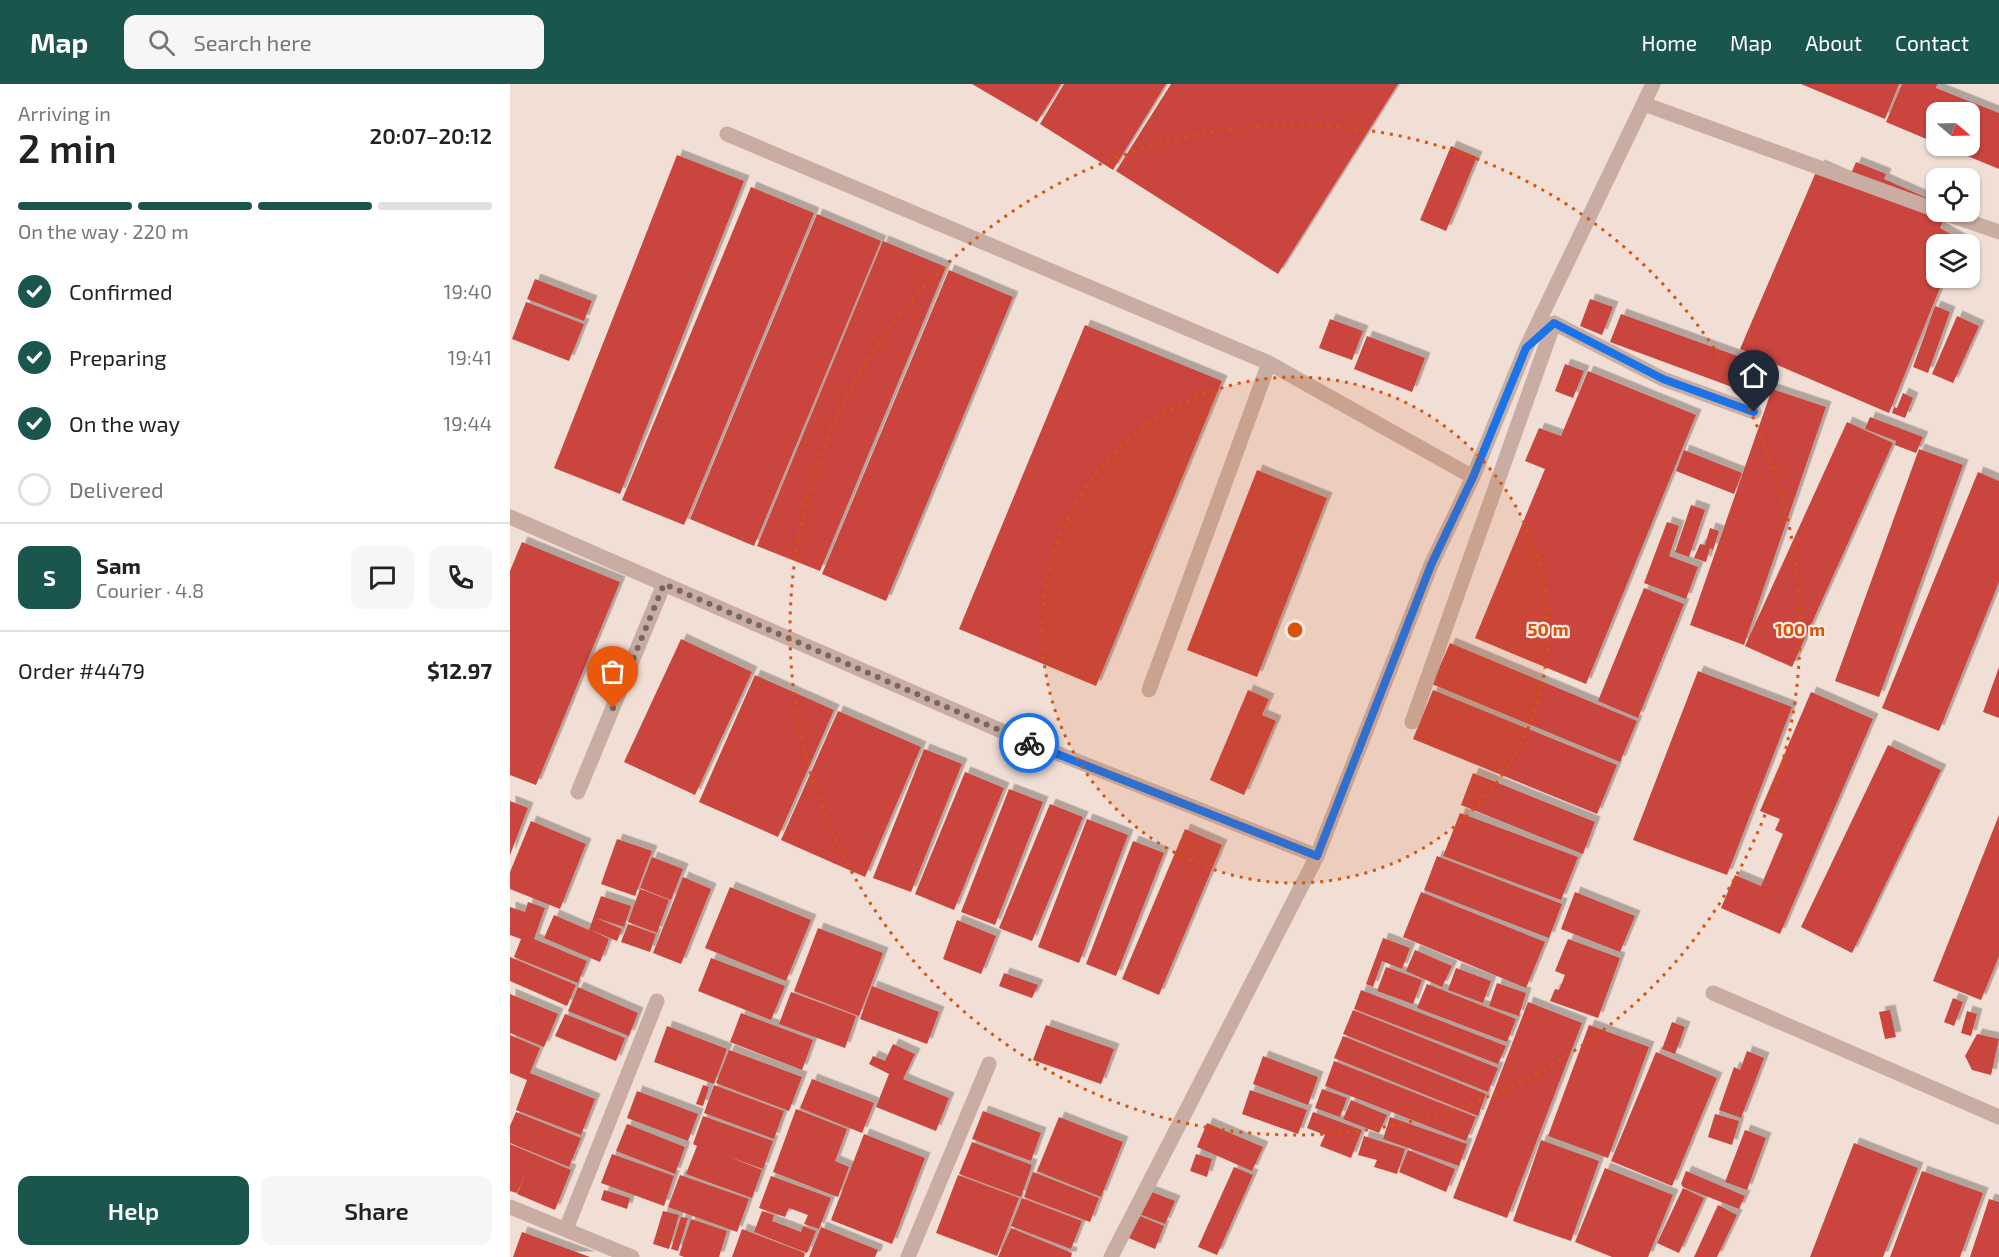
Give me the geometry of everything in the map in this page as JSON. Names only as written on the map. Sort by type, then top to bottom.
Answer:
[{"type":"street","points":[[1111,1257],[1317,856],[1431,565],[1473,477],[1526,348],[1653,84]]},
{"type":"street","points":[[1644,104],[1926,206]]},
{"type":"street","points":[[727,134],[1269,363],[1473,477]]},
{"type":"street","points":[[1970,222],[1999,232]]},
{"type":"street","points":[[1526,348],[1554,323]]},
{"type":"street","points":[[1554,323],[1663,379],[1754,412]]},
{"type":"street","points":[[1412,722],[1554,323]]},
{"type":"street","points":[[1149,690],[1269,363]]},
{"type":"street","points":[[510,517],[1011,735],[1317,856]]},
{"type":"street","points":[[578,792],[664,584]]},
{"type":"street","points":[[1713,993],[1999,1116]]},
{"type":"street","points":[[566,1229],[657,1001]]},
{"type":"street","points":[[908,1257],[989,1064]]},
{"type":"street","points":[[510,1207],[632,1257]]},
{"type":"building","points":[[972,84],[1061,84],[1037,122]]},
{"type":"building","points":[[1064,84],[1166,84],[1113,170],[1040,124]]},
{"type":"building","points":[[1171,84],[1398,84],[1278,274],[1116,171]]},
{"type":"building","points":[[1801,84],[1899,84],[1885,119]]},
{"type":"building","points":[[1902,84],[1937,84],[1936,88],[1971,102],[1926,102],[1926,139],[1886,122]]},
{"type":"building","points":[[1980,105],[1999,113],[1999,169],[1967,156],[1980,156]]},
{"type":"building","points":[[1451,146],[1477,157],[1446,231],[1420,220]]},
{"type":"building","points":[[677,155],[744,181],[620,494],[554,468]]},
{"type":"building","points":[[1856,162],[1886,174],[1884,179],[1926,198],[1926,222],[1943,222],[1940,228],[1951,234],[1926,234],[1926,288],[1940,288],[1889,413],[1740,349],[1819,165],[1849,178]]},
{"type":"building","points":[[751,187],[814,213],[684,525],[622,500]]},
{"type":"building","points":[[817,214],[881,241],[754,546],[690,519]]},
{"type":"building","points":[[883,241],[946,267],[820,571],[757,546]]},
{"type":"building","points":[[949,270],[1013,297],[886,601],[822,574]]},
{"type":"building","points":[[535,279],[592,301],[584,321],[527,299]]},
{"type":"building","points":[[1590,299],[1613,307],[1602,335],[1580,326]]},
{"type":"building","points":[[526,302],[584,324],[569,361],[512,339]]},
{"type":"building","points":[[1935,306],[1950,312],[1928,373],[1913,367]]},
{"type":"building","points":[[1621,314],[1743,358],[1732,387],[1610,342]]},
{"type":"building","points":[[1957,316],[1979,326],[1953,383],[1932,374]]},
{"type":"building","points":[[1330,319],[1363,331],[1352,360],[1319,348]]},
{"type":"building","points":[[1085,325],[1222,381],[1096,686],[959,629]]},
{"type":"building","points":[[1367,336],[1425,358],[1412,392],[1354,369]]},
{"type":"building","points":[[1565,364],[1584,371],[1573,398],[1555,391]]},
{"type":"building","points":[[1588,371],[1696,415],[1586,684],[1475,638],[1545,469],[1525,461],[1539,428],[1561,436]]},
{"type":"building","points":[[1772,389],[1826,407],[1744,645],[1690,625]]},
{"type":"building","points":[[1903,393],[1913,398],[1905,418],[1892,413],[1894,407],[1897,408]]},
{"type":"building","points":[[1870,417],[1923,437],[1916,453],[1895,445],[1896,441],[1865,429]]},
{"type":"building","points":[[1847,422],[1893,443],[1792,667],[1745,646]]},
{"type":"building","points":[[1919,449],[1963,465],[1879,697],[1835,681]]},
{"type":"building","points":[[1684,450],[1742,473],[1734,494],[1676,471]]},
{"type":"building","points":[[1257,470],[1327,498],[1257,677],[1187,650]]},
{"type":"building","points":[[1978,472],[1999,481],[1999,582],[1939,731],[1882,708]]},
{"type":"building","points":[[1691,505],[1705,510],[1689,557],[1675,552]]},
{"type":"building","points":[[1667,522],[1679,526],[1669,556],[1698,567],[1686,599],[1644,583]]},
{"type":"building","points":[[1710,528],[1719,531],[1713,550],[1710,548],[1706,562],[1694,558],[1700,544],[1705,545]]},
{"type":"building","points":[[522,542],[620,582],[536,785],[510,775],[510,571]]},
{"type":"building","points":[[1644,588],[1684,604],[1638,718],[1598,701]]},
{"type":"building","points":[[681,639],[752,672],[695,795],[624,762]]},
{"type":"building","points":[[1450,643],[1637,721],[1620,762],[1432,684]]},
{"type":"building","points":[[1999,667],[1999,718],[1983,712]]},
{"type":"building","points":[[1698,671],[1792,707],[1727,875],[1633,840]]},
{"type":"building","points":[[755,675],[834,710],[778,837],[699,802]]},
{"type":"building","points":[[1248,690],[1269,699],[1262,715],[1276,721],[1244,795],[1210,780]]},
{"type":"building","points":[[1433,690],[1617,765],[1597,814],[1413,739]]},
{"type":"building","points":[[1811,692],[1873,719],[1780,934],[1721,908],[1735,875],[1761,886],[1783,834],[1775,830],[1780,819],[1760,811]]},
{"type":"building","points":[[838,711],[921,747],[865,877],[781,840]]},
{"type":"building","points":[[1888,745],[1941,770],[1852,953],[1801,927]]},
{"type":"building","points":[[924,749],[962,764],[911,892],[873,878]]},
{"type":"building","points":[[965,772],[1004,788],[954,910],[915,894]]},
{"type":"building","points":[[1473,773],[1595,822],[1583,854],[1461,805]]},
{"type":"building","points":[[1009,789],[1043,802],[995,925],[961,912]]},
{"type":"building","points":[[510,801],[528,808],[510,855]]},
{"type":"building","points":[[1050,804],[1083,817],[1032,941],[999,928]]},
{"type":"building","points":[[1460,813],[1578,857],[1561,900],[1443,856]]},
{"type":"building","points":[[1999,815],[1999,956],[1981,1000],[1933,981]]},
{"type":"building","points":[[1087,819],[1128,835],[1079,963],[1038,947]]},
{"type":"building","points":[[531,821],[586,844],[560,909],[510,889],[510,872]]},
{"type":"building","points":[[1185,829],[1222,845],[1159,995],[1122,979]]},
{"type":"building","points":[[617,839],[652,851],[635,896],[601,884]]},
{"type":"building","points":[[1133,841],[1164,853],[1116,976],[1086,964]]},
{"type":"building","points":[[1437,856],[1562,904],[1549,938],[1424,890]]},
{"type":"building","points":[[652,857],[683,869],[671,900],[640,888]]},
{"type":"building","points":[[683,877],[711,889],[681,964],[653,953]]},
{"type":"building","points":[[730,887],[811,920],[786,981],[705,948]]},
{"type":"building","points":[[640,889],[669,900],[657,933],[628,922]]},
{"type":"building","points":[[1421,892],[1545,942],[1526,988],[1403,937]]},
{"type":"building","points":[[1575,892],[1635,916],[1620,952],[1561,929]]},
{"type":"building","points":[[601,896],[631,906],[624,927],[596,918],[622,929],[617,941],[591,930],[609,939],[600,962],[544,938],[554,915],[589,930]]},
{"type":"building","points":[[528,902],[545,908],[534,939],[587,961],[578,983],[514,957],[521,939],[510,935],[510,907],[525,912]]},
{"type":"building","points":[[957,920],[996,936],[981,974],[943,959]]},
{"type":"building","points":[[628,924],[656,934],[650,952],[621,942]]},
{"type":"building","points":[[818,928],[883,953],[859,1016],[794,991]]},
{"type":"building","points":[[1383,938],[1410,948],[1402,969],[1382,961],[1373,987],[1366,984]]},
{"type":"building","points":[[1568,939],[1620,958],[1598,1018],[1550,1001],[1555,989],[1559,990],[1565,975],[1555,971]]},
{"type":"building","points":[[1415,950],[1452,966],[1442,987],[1406,971]]},
{"type":"building","points":[[510,957],[576,985],[567,1006],[510,981]]},
{"type":"building","points":[[711,958],[785,986],[771,1020],[698,991]]},
{"type":"building","points":[[1386,967],[1422,980],[1413,1004],[1377,991]]},
{"type":"building","points":[[1456,968],[1491,981],[1483,1003],[1448,990]]},
{"type":"building","points":[[1004,973],[1038,985],[1032,998],[999,986]]},
{"type":"building","points":[[1497,983],[1526,993],[1519,1016],[1489,1006]]},
{"type":"building","points":[[1427,984],[1516,1019],[1507,1042],[1417,1008]]},
{"type":"building","points":[[872,986],[939,1012],[927,1044],[860,1019]]},
{"type":"building","points":[[578,987],[638,1013],[629,1036],[568,1011]]},
{"type":"building","points":[[1361,990],[1506,1046],[1498,1064],[1354,1009]]},
{"type":"building","points":[[791,992],[856,1016],[845,1048],[779,1024]]},
{"type":"building","points":[[510,994],[558,1014],[544,1047],[510,1033]]},
{"type":"building","points":[[1953,998],[1963,1002],[1954,1026],[1944,1022]]},
{"type":"building","points":[[1528,1002],[1582,1023],[1507,1218],[1453,1198]]},
{"type":"building","points":[[1353,1010],[1498,1068],[1488,1092],[1343,1034]]},
{"type":"building","points":[[1890,1010],[1896,1037],[1885,1039],[1879,1012]]},
{"type":"building","points":[[1967,1011],[1977,1014],[1971,1036],[1961,1033]]},
{"type":"building","points":[[741,1013],[813,1040],[802,1070],[730,1042]]},
{"type":"building","points":[[565,1014],[625,1038],[616,1061],[555,1036]]},
{"type":"building","points":[[1672,1022],[1685,1027],[1675,1054],[1662,1049]]},
{"type":"building","points":[[1046,1025],[1114,1049],[1101,1084],[1033,1060]]},
{"type":"building","points":[[1589,1025],[1649,1047],[1608,1158],[1548,1136]]},
{"type":"building","points":[[667,1026],[727,1049],[714,1084],[654,1062]]},
{"type":"building","points":[[1977,1034],[1999,1039],[1991,1075],[1972,1070],[1965,1056]]},
{"type":"building","points":[[510,1035],[540,1048],[530,1073],[595,1099],[581,1135],[516,1110],[527,1080],[510,1073]]},
{"type":"building","points":[[1343,1036],[1486,1094],[1478,1116],[1334,1058]]},
{"type":"building","points":[[893,1044],[915,1054],[903,1079],[949,1098],[936,1131],[876,1107],[889,1074],[869,1064],[873,1056],[885,1061]]},
{"type":"building","points":[[729,1050],[802,1077],[789,1111],[716,1083]]},
{"type":"building","points":[[1747,1051],[1764,1058],[1741,1118],[1719,1110],[1734,1067],[1740,1070]]},
{"type":"building","points":[[1656,1052],[1717,1078],[1672,1186],[1611,1161]]},
{"type":"building","points":[[1263,1056],[1318,1077],[1308,1105],[1253,1084]]},
{"type":"building","points":[[1334,1061],[1476,1117],[1466,1141],[1325,1086]]},
{"type":"building","points":[[812,1079],[874,1103],[862,1133],[800,1108]]},
{"type":"building","points":[[703,1085],[709,1087],[703,1106],[696,1104]]},
{"type":"building","points":[[714,1085],[784,1111],[774,1139],[704,1113]]},
{"type":"building","points":[[1322,1089],[1347,1098],[1340,1117],[1315,1108]]},
{"type":"building","points":[[1250,1090],[1307,1110],[1298,1134],[1242,1114]]},
{"type":"building","points":[[637,1091],[698,1114],[688,1141],[627,1118]]},
{"type":"building","points":[[1351,1100],[1387,1115],[1379,1133],[1343,1119]]},
{"type":"building","points":[[796,1109],[847,1129],[835,1161],[849,1167],[838,1197],[773,1172]]},
{"type":"building","points":[[983,1111],[1041,1133],[1031,1161],[972,1139]]},
{"type":"building","points":[[516,1112],[581,1138],[569,1167],[510,1143],[510,1126]]},
{"type":"building","points":[[1313,1112],[1362,1130],[1351,1158],[1320,1146],[1325,1135],[1307,1128]]},
{"type":"building","points":[[1715,1114],[1739,1121],[1732,1145],[1708,1137]]},
{"type":"building","points":[[703,1116],[773,1141],[763,1169],[727,1156],[762,1170],[752,1198],[686,1174],[697,1146],[693,1144]]},
{"type":"building","points":[[1059,1117],[1123,1142],[1101,1197],[1037,1171]]},
{"type":"building","points":[[1390,1117],[1467,1144],[1459,1166],[1383,1139]]},
{"type":"building","points":[[1207,1123],[1263,1147],[1252,1171],[1197,1147]]},
{"type":"building","points":[[627,1124],[685,1147],[675,1174],[616,1151]]},
{"type":"building","points":[[1745,1130],[1766,1138],[1747,1190],[1725,1182]]},
{"type":"building","points":[[864,1134],[925,1158],[892,1244],[831,1220]]},
{"type":"building","points":[[1364,1136],[1405,1149],[1397,1174],[1374,1167],[1377,1160],[1358,1155]]},
{"type":"building","points":[[1541,1140],[1599,1161],[1571,1241],[1513,1221]]},
{"type":"building","points":[[972,1142],[1032,1165],[1021,1197],[959,1174]]},
{"type":"building","points":[[1854,1143],[1918,1168],[1883,1257],[1810,1257]]},
{"type":"building","points":[[510,1144],[571,1170],[555,1210],[517,1194],[527,1170],[517,1193],[510,1191]]},
{"type":"building","points":[[1408,1150],[1455,1169],[1446,1192],[1399,1172]]},
{"type":"building","points":[[612,1154],[674,1176],[664,1206],[601,1183]]},
{"type":"building","points":[[1196,1154],[1212,1159],[1207,1177],[1190,1171]]},
{"type":"building","points":[[1234,1167],[1253,1175],[1217,1255],[1198,1247]]},
{"type":"building","points":[[1605,1168],[1673,1195],[1648,1257],[1612,1257],[1575,1242]]},
{"type":"building","points":[[1686,1171],[1745,1196],[1739,1209],[1683,1187],[1681,1184]]},
{"type":"building","points":[[1922,1171],[1983,1193],[1960,1257],[1890,1257]]},
{"type":"building","points":[[1033,1172],[1099,1198],[1090,1222],[1024,1197]]},
{"type":"building","points":[[680,1175],[749,1199],[737,1232],[668,1207]]},
{"type":"building","points":[[958,1175],[1019,1198],[997,1256],[936,1233]]},
{"type":"building","points":[[771,1176],[831,1198],[819,1229],[804,1224],[808,1215],[789,1208],[785,1217],[759,1208]]},
{"type":"building","points":[[1683,1188],[1704,1198],[1679,1253],[1657,1243]]},
{"type":"building","points":[[1144,1189],[1175,1201],[1165,1224],[1134,1212]]},
{"type":"building","points":[[604,1190],[630,1198],[627,1209],[601,1200]]},
{"type":"building","points":[[1022,1198],[1082,1221],[1071,1249],[1011,1226]]},
{"type":"building","points":[[1989,1199],[1999,1202],[1999,1257],[1970,1257]]},
{"type":"building","points":[[1718,1205],[1737,1215],[1717,1257],[1694,1257]]},
{"type":"building","points":[[663,1211],[679,1215],[669,1249],[653,1244]]},
{"type":"building","points":[[762,1211],[774,1215],[772,1221],[801,1232],[803,1226],[816,1231],[807,1253],[754,1232]]},
{"type":"building","points":[[1133,1213],[1164,1226],[1155,1249],[1124,1236]]},
{"type":"building","points":[[681,1217],[688,1218],[678,1251],[671,1249]]},
{"type":"building","points":[[691,1219],[727,1231],[719,1257],[679,1255]]},
{"type":"building","points":[[821,1227],[878,1250],[875,1257],[809,1257]]},
{"type":"building","points":[[1011,1228],[1072,1253],[1071,1257],[998,1257]]},
{"type":"building","points":[[742,1229],[805,1253],[804,1257],[732,1257]]},
{"type":"building","points":[[522,1232],[590,1257],[513,1257]]},
{"type":"way so far","points":[[613,708],[664,584],[1029,743]]},
{"type":"route","points":[[1029,743],[1317,856],[1431,565],[1473,477],[1526,348],[1554,323],[1663,379],[1754,412]]}]
